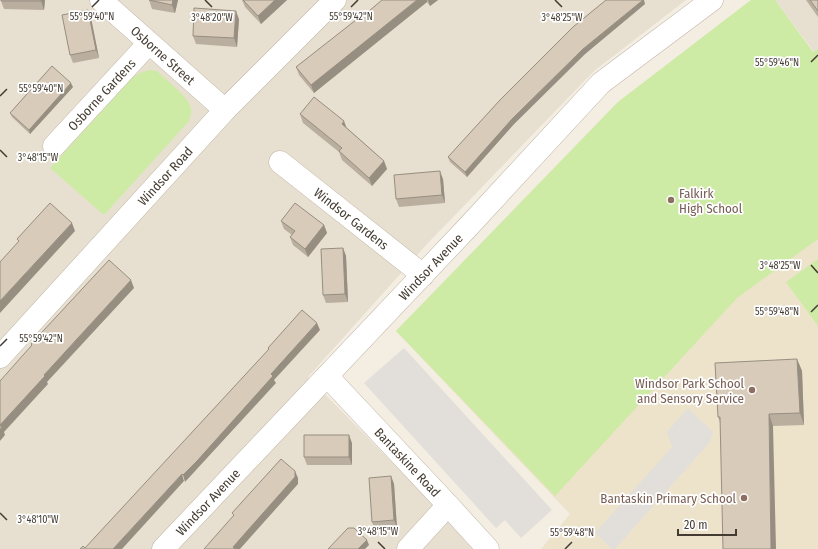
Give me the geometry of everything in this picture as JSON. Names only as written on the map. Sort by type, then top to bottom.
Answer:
[{"type":"street","name":"Osborne Street","points":[[101,0],[225,110]]},
{"type":"street","name":"Windsor Road","points":[[0,357],[172,166],[225,110],[335,0]]},
{"type":"street","name":"Windsor Avenue","points":[[163,549],[601,83],[712,0]]},
{"type":"street","name":"Osborne Gardens","points":[[54,146],[149,43]]},
{"type":"street","name":"Windsor Gardens","points":[[280,162],[423,274]]},
{"type":"street","name":"Bantaskine Road","points":[[326,376],[488,549]]},
{"type":"street","points":[[408,549],[448,505]]},
{"type":"shaded area","points":[[0,0],[686,0],[594,71],[427,244],[308,377],[430,501],[472,549],[0,549]]},
{"type":"shaded area","name":"Falkirk High School","points":[[751,0],[775,0],[813,52],[818,49],[818,549],[541,549],[570,514],[396,331],[618,102]]},
{"type":"shaded area","points":[[775,0],[818,0],[818,49],[814,52]]},
{"type":"shaded area","points":[[404,348],[552,510],[521,538],[505,520],[496,528],[364,383]]},
{"type":"shaded area","points":[[688,408],[713,432],[710,442],[615,549],[612,549],[595,533],[672,447],[667,432]]},
{"type":"green space","name":"Falkirk High School","points":[[751,0],[775,0],[813,52],[818,49],[818,239],[737,298],[555,496],[396,331],[618,102]]},
{"type":"green space","points":[[149,70],[157,71],[186,98],[191,110],[189,121],[104,215],[50,168],[132,78]]},
{"type":"green space","points":[[818,259],[818,326],[786,282]]},
{"type":"building","points":[[41,0],[41,1],[1,1]]},
{"type":"building","points":[[149,0],[173,0],[172,5]]},
{"type":"building","points":[[243,0],[275,0],[258,16]]},
{"type":"building","points":[[382,0],[417,0],[311,85],[296,67]]},
{"type":"building","points":[[606,0],[643,0],[583,49],[512,119],[465,172],[448,157],[500,100],[573,27]]},
{"type":"building","points":[[810,0],[818,0],[818,11]]},
{"type":"building","points":[[194,8],[236,11],[234,38],[193,36]]},
{"type":"building","points":[[88,10],[96,50],[70,55],[62,15]]},
{"type":"building","points":[[52,66],[71,83],[29,130],[10,113]]},
{"type":"building","points":[[314,97],[344,121],[342,124],[384,161],[369,178],[339,151],[342,148],[300,114]]},
{"type":"building","points":[[440,171],[442,195],[396,199],[394,175]]},
{"type":"building","points":[[50,203],[72,223],[0,301],[0,262],[19,241],[17,239]]},
{"type":"building","points":[[295,203],[324,225],[305,249],[290,237],[295,231],[281,221]]},
{"type":"building","points":[[343,248],[345,294],[323,295],[321,249]]},
{"type":"building","points":[[109,260],[131,280],[0,425],[0,381],[32,345],[31,344]]},
{"type":"building","points":[[302,310],[317,323],[271,374],[273,376],[197,461],[183,475],[182,474],[113,549],[80,549],[83,546],[85,548],[269,349],[268,348]]},
{"type":"building","points":[[797,359],[800,413],[769,414],[771,549],[723,549],[720,417],[718,417],[715,363]]},
{"type":"building","points":[[304,435],[349,435],[349,457],[304,457]]},
{"type":"building","points":[[281,459],[295,471],[295,477],[233,547],[235,549],[204,549],[234,515],[232,513]]},
{"type":"building","points":[[391,476],[394,520],[372,522],[369,478]]},
{"type":"building","points":[[348,528],[354,528],[367,540],[358,549],[328,549]]},
{"type":"place","name":"Falkirk High School","points":[[671,200]]},
{"type":"place","name":"Windsor Park School and Sensory Service","points":[[752,390]]},
{"type":"place","name":"Bantaskin Primary School","points":[[744,498]]}]
